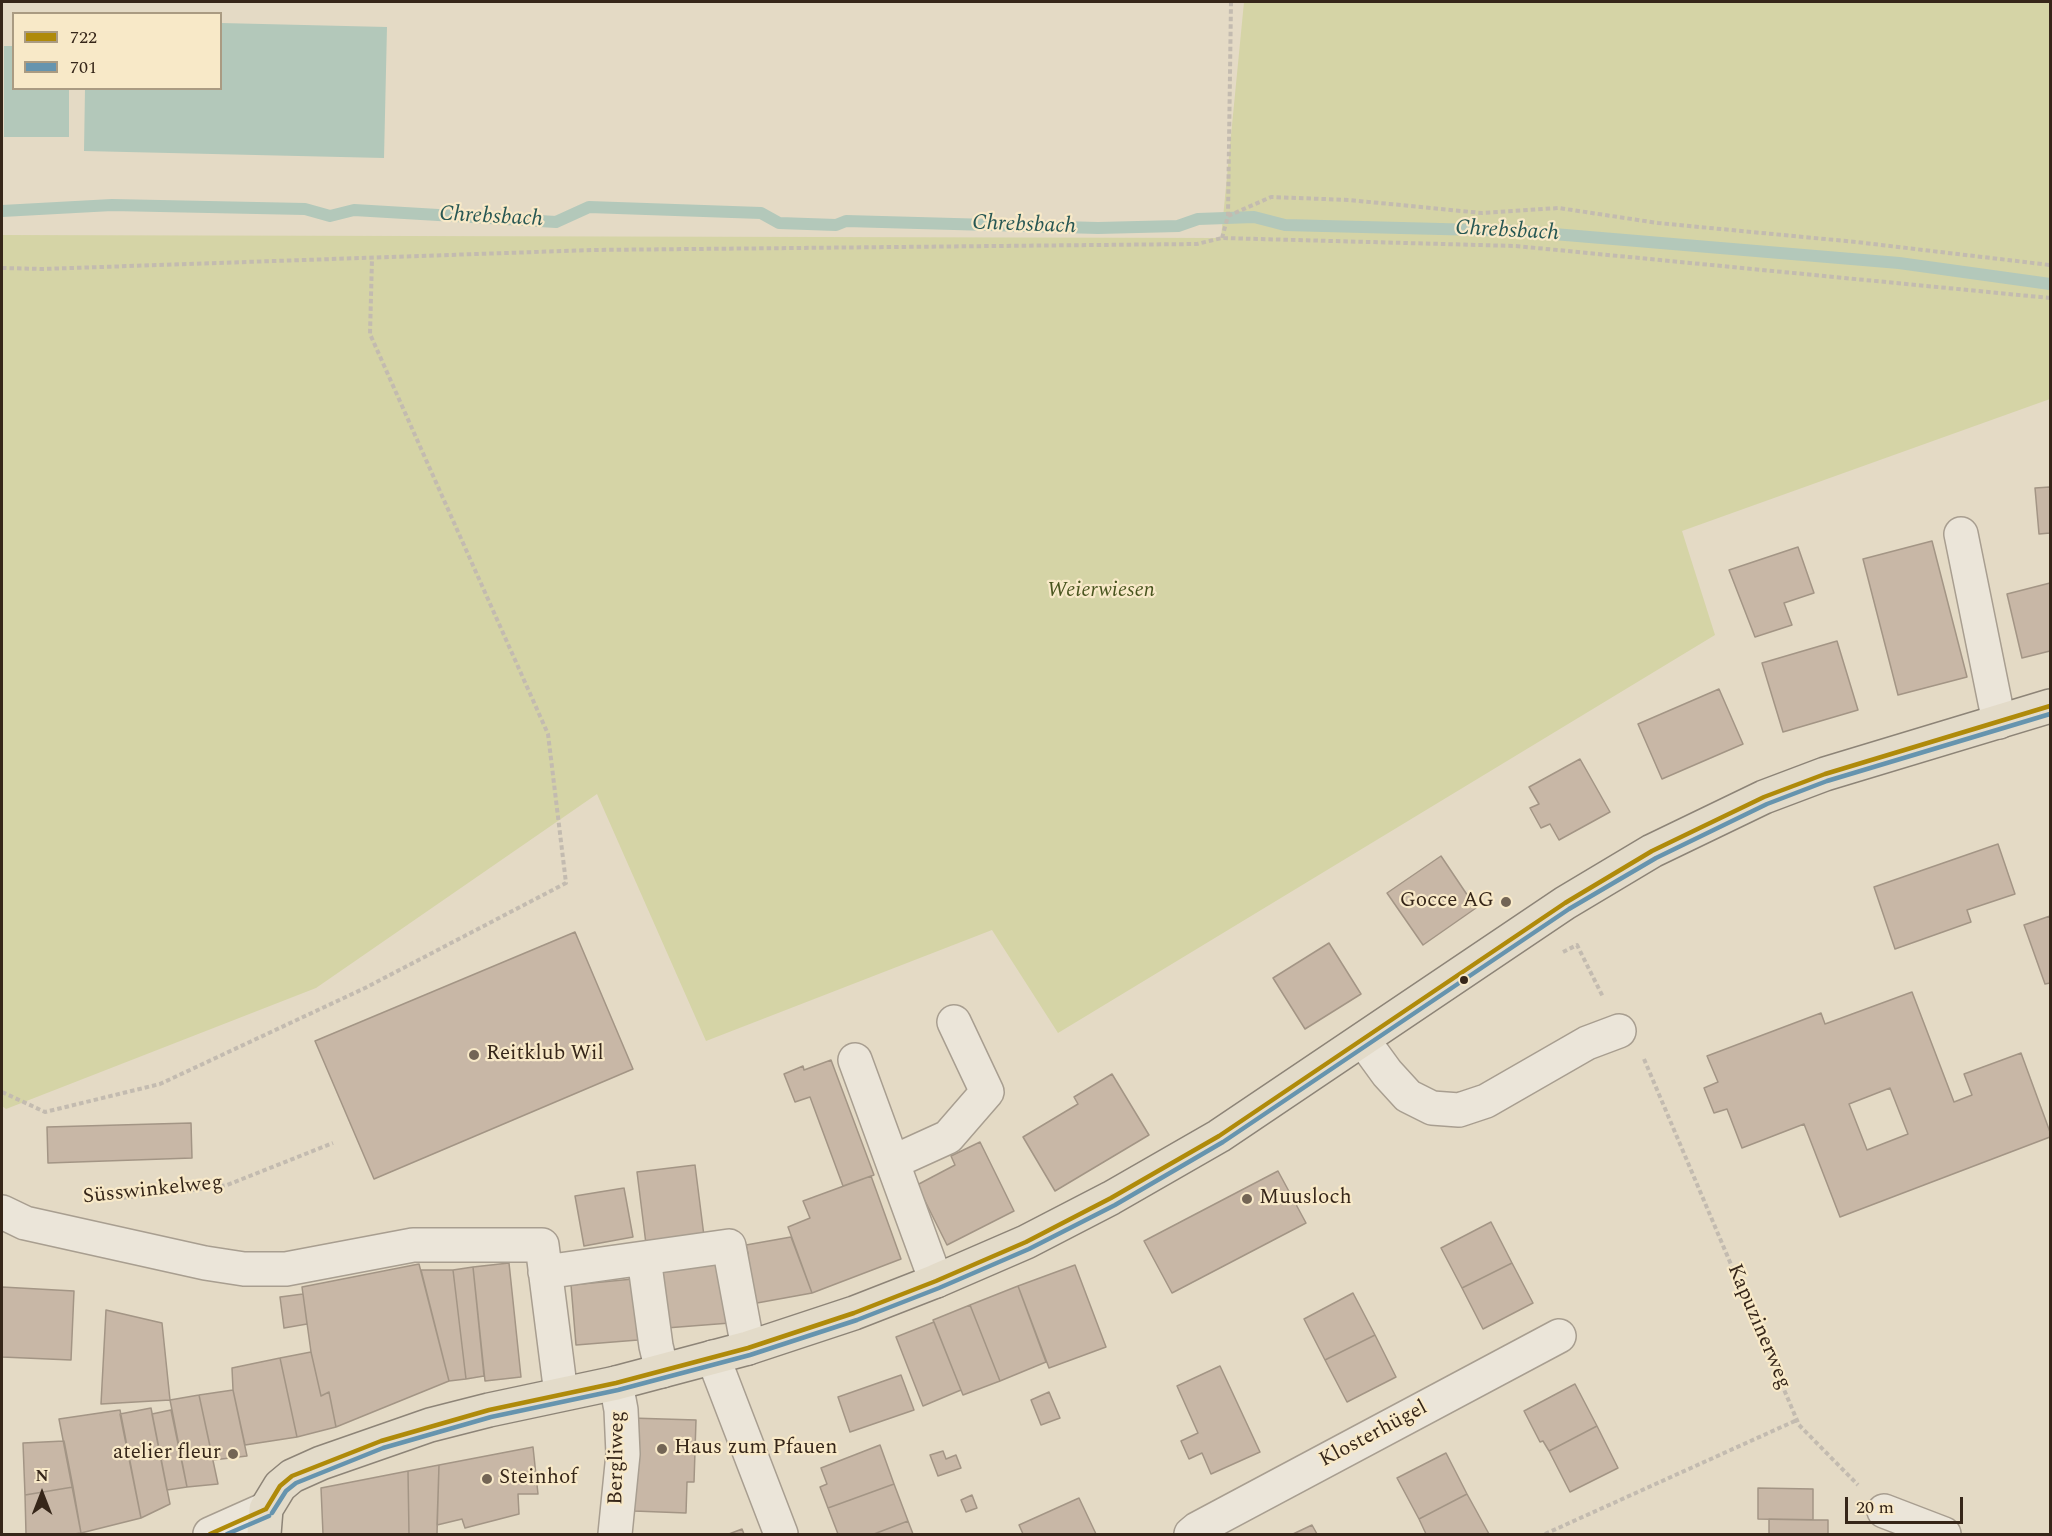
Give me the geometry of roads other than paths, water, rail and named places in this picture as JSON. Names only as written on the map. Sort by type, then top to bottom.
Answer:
[{"type":"main road","points":[[265,1522],[280,1486],[292,1476],[351,1452],[430,1425],[616,1383],[748,1348],[854,1313],[1026,1242],[1220,1136],[1565,903],[1652,851],[1764,797],[1825,774],[2050,706]]},
{"type":"street","points":[[1961,534],[1999,722]]},
{"type":"street","points":[[893,1162],[948,1137],[987,1092],[954,1022]]},
{"type":"street","points":[[1363,1040],[1387,1073],[1408,1096],[1432,1108],[1459,1110],[1486,1101],[1587,1043],[1619,1031]]},
{"type":"street","points":[[855,1060],[936,1281]]},
{"type":"street","points":[[2,1212],[25,1223],[205,1263],[244,1269],[286,1269],[413,1245],[542,1245],[561,1394]]},
{"type":"street","points":[[544,1272],[729,1246],[748,1348]]},
{"type":"street","points":[[644,1257],[662,1371]]},
{"type":"street","name":"Klosterhügel","points":[[1191,1534],[1559,1336]]},
{"type":"street","points":[[713,1357],[781,1534]]},
{"type":"street","name":"Bergliweg","points":[[615,1534],[622,1454],[621,1410],[616,1383]]},
{"type":"street","points":[[1884,1511],[1944,1534]]},
{"type":"street","points":[[210,1534],[265,1522]]},
{"type":"waterway","name":"Chrebsbach","points":[[2,211],[112,205],[305,209],[330,216],[354,210],[556,222],[589,207],[761,213],[779,223],[836,225],[846,221],[1098,228],[1178,226],[1198,219],[1254,217],[1285,225],[1518,231],[1899,263],[2050,284]]},
{"type":"place","name":"Gocce AG","points":[[1506,902]]},
{"type":"place","name":"Reitklub Wil","points":[[474,1055]]},
{"type":"place","name":"Muusloch","points":[[1247,1199]]},
{"type":"place","name":"Haus zum Pfauen","points":[[662,1449]]},
{"type":"place","name":"atelier fleur","points":[[233,1454]]},
{"type":"place","name":"Steinhof","points":[[487,1479]]},
{"type":"park label","name":"Weierwiesen","points":[[1101,592]]}]
